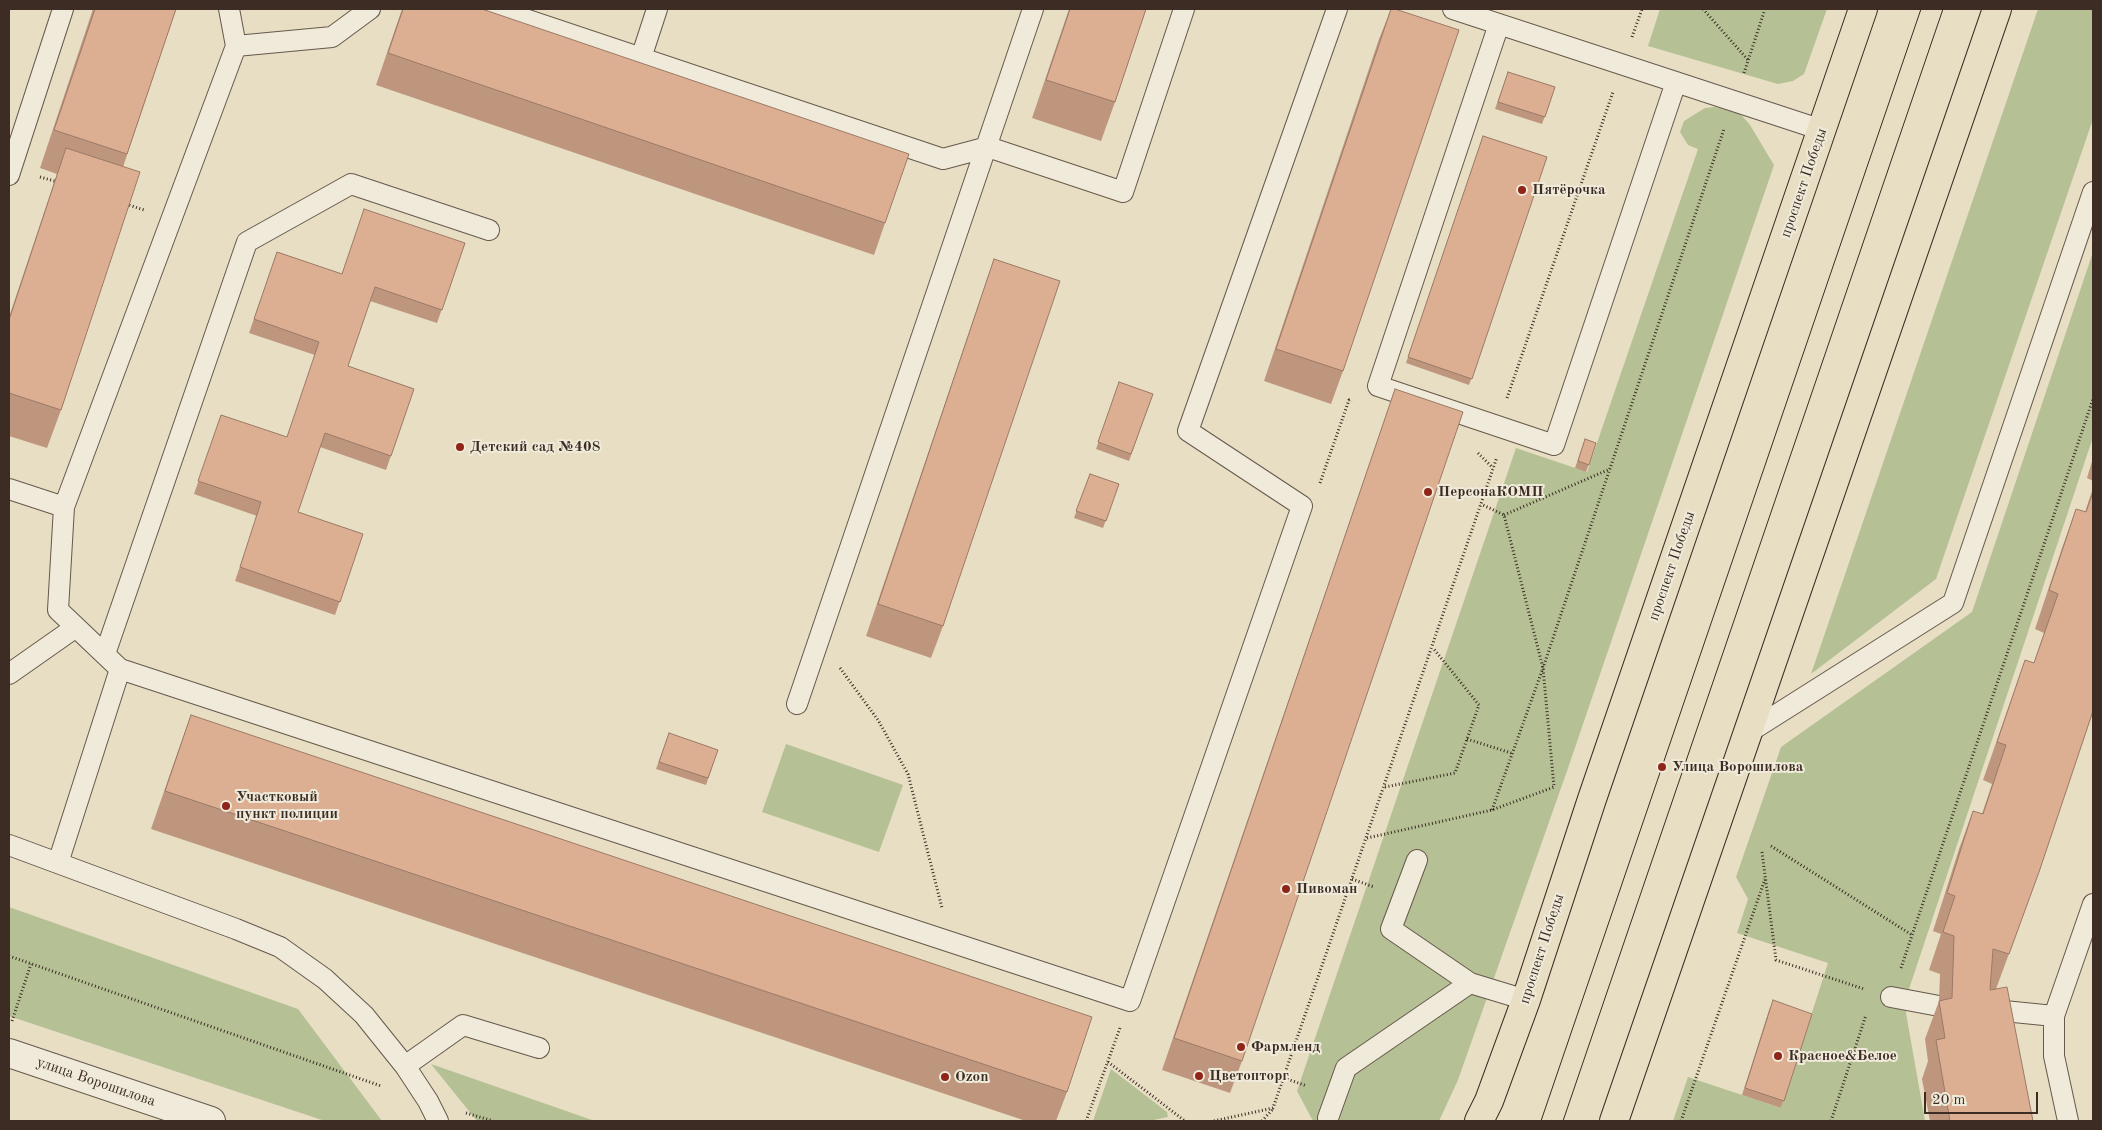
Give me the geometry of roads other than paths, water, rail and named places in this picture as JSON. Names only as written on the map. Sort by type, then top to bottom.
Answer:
[{"type":"main road","name":"проспект Победы","points":[[1478,1121],[1490,1101],[1526,1000],[1592,799],[1863,9]]},
{"type":"main road","points":[[1614,1121],[1997,9]]},
{"type":"street","name":"улица Ворошилова","points":[[9,1053],[211,1121]]},
{"type":"lane","points":[[10,171],[63,9]]},
{"type":"lane","points":[[229,9],[236,46],[64,507],[58,610],[120,669],[1130,1001],[1302,506],[1188,431],[1337,9]]},
{"type":"lane","points":[[236,46],[332,36],[370,9]]},
{"type":"lane","points":[[494,9],[943,159],[988,147],[1123,192],[1184,9]]},
{"type":"lane","points":[[641,58],[657,9]]},
{"type":"lane","points":[[798,704],[988,147],[1033,9]]},
{"type":"lane","points":[[1453,9],[1822,130]]},
{"type":"lane","points":[[1499,24],[1378,386],[1554,445],[1676,82]]},
{"type":"lane","points":[[105,654],[247,242],[350,184],[489,230]]},
{"type":"lane","points":[[1749,732],[1953,603],[2093,192]]},
{"type":"lane","points":[[9,489],[64,507]]},
{"type":"lane","points":[[9,674],[76,627]]},
{"type":"lane","points":[[58,863],[120,669]]},
{"type":"lane","points":[[9,845],[236,928],[280,947],[325,979],[364,1015],[405,1066],[428,1101],[438,1121]]},
{"type":"lane","points":[[1417,860],[1392,929],[1470,983],[1526,1000]]},
{"type":"lane","points":[[2068,1121],[2054,1056],[2054,1016],[2093,904]]},
{"type":"lane","points":[[1328,1118],[1346,1068],[1470,983]]},
{"type":"lane","points":[[1882,995],[1938,1006]]},
{"type":"lane","points":[[1978,1008],[2054,1016]]},
{"type":"lane","points":[[405,1066],[464,1024],[538,1048]]},
{"type":"tram line","points":[[1541,1121],[1921,9]]},
{"type":"tram line","points":[[1563,1121],[1943,9]]},
{"type":"place","name":"Пятёрочка","points":[[1522,190]]},
{"type":"place","name":"Детский сад №408","points":[[460,447]]},
{"type":"place","name":"ПерсонаКОМП","points":[[1428,492]]},
{"type":"place","name":"Улица Ворошилова","points":[[1662,767]]},
{"type":"place","name":"Участковый пункт полиции","points":[[226,806]]},
{"type":"place","name":"Пивоман","points":[[1286,889]]},
{"type":"place","name":"Фармленд","points":[[1241,1047]]},
{"type":"place","name":"Красное&Белое","points":[[1778,1056]]},
{"type":"place","name":"Цветопторг","points":[[1199,1076]]},
{"type":"place","name":"Ozon","points":[[945,1077]]}]
